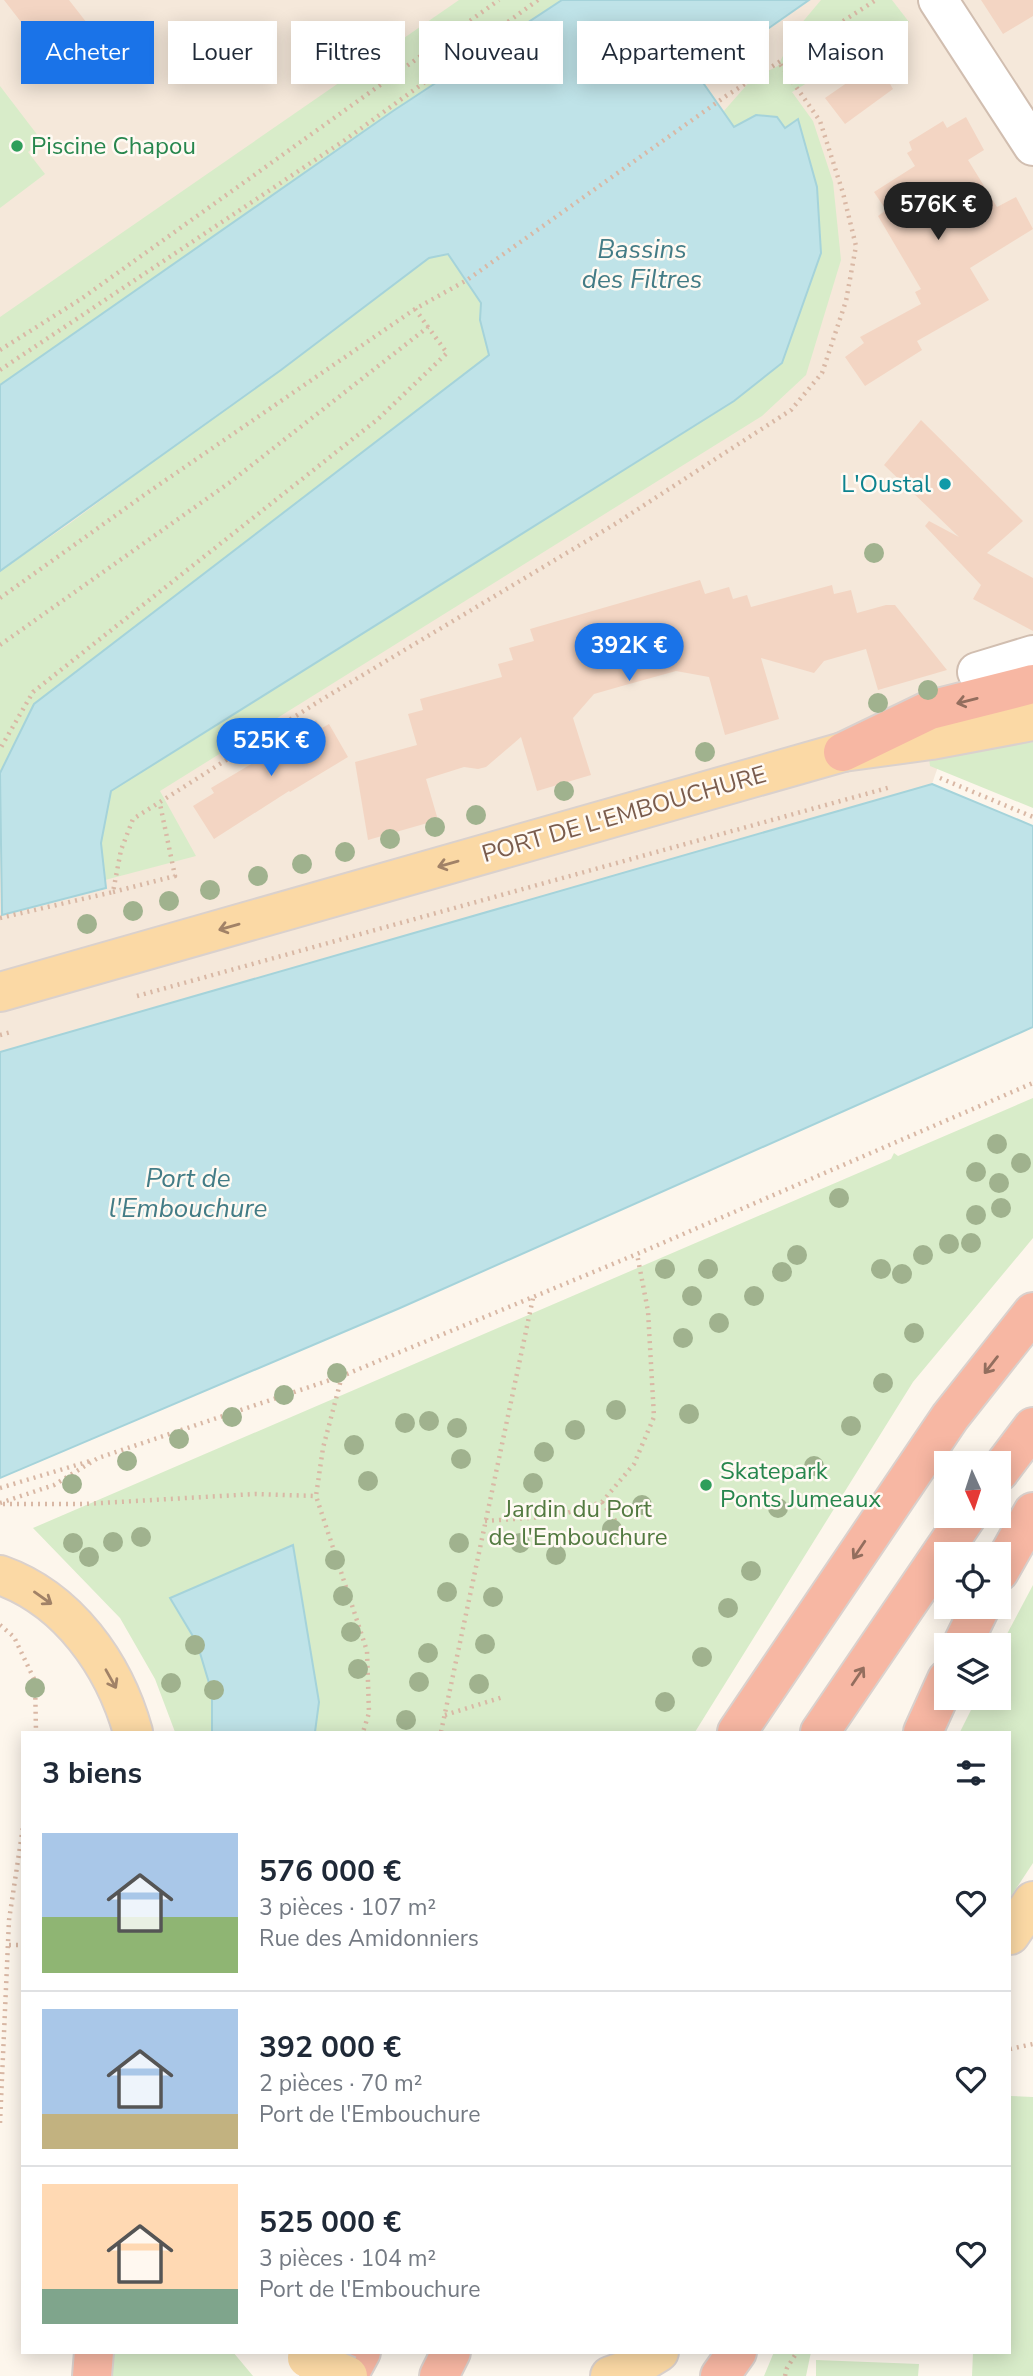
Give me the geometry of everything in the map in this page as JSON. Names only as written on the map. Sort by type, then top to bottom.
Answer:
[{"type":"highway","points":[[843,752],[930,710],[1033,684]]},
{"type":"highway","points":[[738,1731],[950,1418],[1033,1312]]},
{"type":"highway","points":[[1012,1455],[1033,1427]]},
{"type":"highway","points":[[1011,1551],[1033,1512]]},
{"type":"highway","points":[[821,1731],[959,1528]]},
{"type":"highway","points":[[923,1731],[934,1708]]},
{"type":"highway","points":[[92,2376],[94,2354]]},
{"type":"highway","points":[[348,2376],[360,2354]]},
{"type":"highway","points":[[439,2376],[450,2354]]},
{"type":"highway","points":[[720,2376],[736,2354]]},
{"type":"main road","name":"PORT DE L'EMBOUCHURE","points":[[0,992],[843,752],[931,740],[1033,721]]},
{"type":"main road","points":[[0,1575],[19,1581],[64,1612],[96,1650],[118,1691],[133,1731]]},
{"type":"main road","points":[[1011,1934],[1033,1901]]},
{"type":"main road","points":[[302,2354],[348,2376]]},
{"type":"main road","points":[[610,2376],[633,2368],[656,2354]]},
{"type":"street","points":[[938,0],[1033,146]]},
{"type":"street","points":[[977,672],[1033,655]]},
{"type":"street","points":[[1011,1945],[1033,1940]]},
{"type":"path","points":[[0,350],[81,299],[499,0]]},
{"type":"path","points":[[0,370],[345,140],[538,0]]},
{"type":"path","points":[[0,598],[147,493],[415,309],[467,280],[726,96],[876,0]]},
{"type":"path","points":[[113,892],[121,850],[133,820],[321,700],[615,524],[767,426],[790,410],[822,373],[846,301],[856,246],[843,193],[820,121],[778,61]]},
{"type":"path","points":[[0,749],[33,692],[378,419],[447,353],[415,309]]},
{"type":"path","points":[[0,645],[229,483],[428,327]]},
{"type":"path","points":[[930,776],[939,777],[1033,817]]},
{"type":"path","points":[[135,997],[903,784]]},
{"type":"path","points":[[0,918],[175,876],[160,804]]},
{"type":"path","points":[[0,1035],[13,1031]]},
{"type":"path","points":[[0,1488],[342,1376],[637,1254],[1033,1083]]},
{"type":"path","points":[[891,1146],[894,1153]]},
{"type":"path","points":[[485,1521],[557,1516],[602,1502],[634,1464],[654,1417],[648,1311],[637,1254]]},
{"type":"path","points":[[441,1731],[533,1297]]},
{"type":"path","points":[[342,1376],[323,1448],[316,1496],[367,1651],[369,1713],[363,1731]]},
{"type":"path","points":[[0,1504],[54,1485],[98,1458]]},
{"type":"path","points":[[0,1504],[84,1504],[255,1493],[316,1496]]},
{"type":"path","points":[[602,1502],[634,1547]]},
{"type":"path","points":[[0,1625],[14,1637],[35,1681],[36,1731]]},
{"type":"path","points":[[445,1715],[503,1697]]},
{"type":"path","points":[[0,2123],[9,1920],[21,1840]]},
{"type":"path","points":[[0,1919],[9,1920]]},
{"type":"path","points":[[9,1945],[21,1945]]},
{"type":"path","points":[[1011,2049],[1033,2044]]},
{"type":"path","points":[[785,2376],[796,2354]]},
{"type":"shaded area","points":[[0,0],[1033,0],[1033,668],[966,685],[932,784],[0,1052]]},
{"type":"green space","points":[[459,0],[562,0],[530,21],[429,21]]},
{"type":"green space","points":[[821,0],[892,0],[909,22],[908,21],[803,21]]},
{"type":"green space","points":[[419,28],[419,84],[434,84],[0,385],[0,317],[337,84],[405,84],[405,37]]},
{"type":"green space","points":[[783,56],[783,84],[805,84],[792,92],[813,121],[833,182],[841,260],[806,375],[762,416],[160,791],[196,856],[105,880],[101,843],[111,791],[734,401],[782,363],[798,119],[785,128],[734,127],[723,112],[748,84],[769,84],[769,70],[778,66]]},
{"type":"green space","name":"Piscine Chapou","points":[[0,86],[42,141],[28,152],[45,174],[0,208]]},
{"type":"green space","points":[[448,253],[481,303],[480,320],[489,355],[34,704],[0,773],[0,571],[69,524],[429,258]]},
{"type":"green space","points":[[1033,742],[1033,808],[930,766],[929,758]]},
{"type":"green space","name":"Jardin du Port de l'Embouchure","points":[[1033,1098],[1033,1238],[913,1382],[696,1731],[175,1731],[155,1679],[120,1618],[33,1528],[891,1159],[894,1153],[898,1156]]},
{"type":"green space","points":[[1033,1585],[1033,1863],[1011,1896],[1011,1731],[960,1731],[971,1710],[1011,1710],[1011,1633],[1008,1633]]},
{"type":"green space","points":[[1011,2096],[1033,2097],[1033,2376],[972,2376],[973,2354],[1011,2354]]},
{"type":"green space","points":[[104,2354],[235,2354],[253,2376],[102,2376]]},
{"type":"green space","points":[[773,2354],[811,2354],[806,2376],[764,2376]]},
{"type":"green space","points":[[816,2360],[919,2364],[918,2376],[816,2376]]},
{"type":"water","name":"Bassins des Filtres","points":[[562,0],[809,0],[769,28],[769,21],[577,21],[577,84],[704,84],[734,127],[756,115],[777,117],[785,128],[798,119],[817,187],[821,253],[782,363],[734,401],[111,791],[101,843],[106,888],[2,915],[0,773],[34,704],[489,355],[480,320],[481,303],[448,254],[429,258],[281,370],[0,571],[0,385],[434,84],[563,84],[563,21],[530,21]]},
{"type":"water","name":"Port de l'Embouchure","points":[[932,784],[1033,826],[1033,1027],[400,1308],[0,1478],[0,1052]]},
{"type":"water","points":[[293,1545],[319,1702],[315,1731],[212,1731],[212,1693],[197,1643],[170,1598]]},
{"type":"building","points":[[4,0],[69,0],[85,21],[21,21]]},
{"type":"building","points":[[981,0],[1033,0],[1033,16],[1003,34]]},
{"type":"building","points":[[845,84],[890,84],[893,89],[845,124],[825,98]]},
{"type":"building","points":[[966,117],[984,150],[968,160],[997,207],[1016,197],[1033,229],[970,268],[989,300],[917,341],[922,350],[865,386],[845,357],[864,343],[860,337],[921,304],[915,292],[921,289],[878,216],[886,210],[874,192],[915,166],[907,153],[912,150],[909,142],[943,121],[947,128]]},
{"type":"building","name":"L'Oustal","points":[[921,420],[1023,521],[987,553],[1033,578],[1033,631],[973,599],[981,585],[925,526],[929,521],[959,537],[884,465]]},
{"type":"building","points":[[700,580],[705,594],[729,587],[733,599],[747,595],[751,607],[832,585],[834,594],[851,590],[857,613],[895,605],[947,670],[878,690],[866,649],[824,661],[814,673],[761,658],[779,719],[725,735],[709,677],[676,671],[594,694],[573,718],[591,775],[537,791],[521,737],[486,767],[464,767],[426,779],[438,820],[368,840],[355,762],[417,745],[408,714],[423,710],[420,699],[502,677],[498,664],[513,660],[509,648],[534,641],[530,629]]},
{"type":"building","points":[[316,720],[322,728],[329,724],[348,757],[214,839],[193,806],[214,793],[211,788],[263,757]]},
{"type":"place","name":"Piscine Chapou","points":[[17,146]]},
{"type":"place","name":"L'Oustal","points":[[945,484]]},
{"type":"place","name":"Skatepark Ponts Jumeaux","points":[[706,1485]]}]
